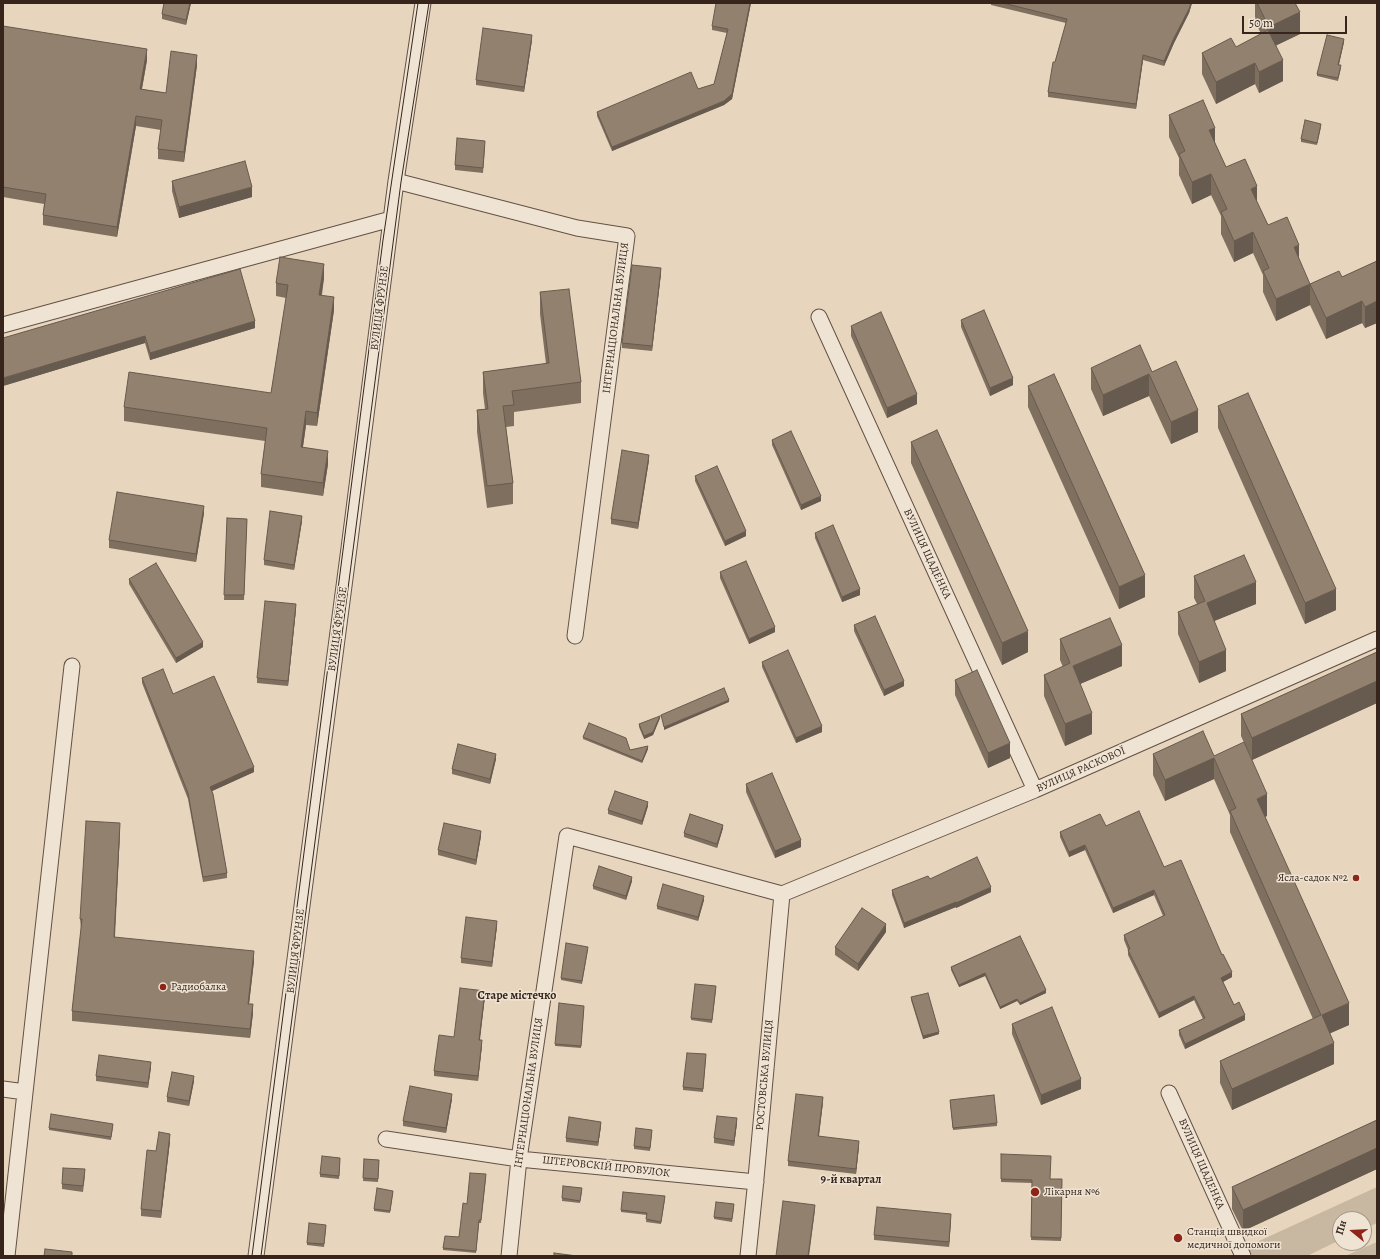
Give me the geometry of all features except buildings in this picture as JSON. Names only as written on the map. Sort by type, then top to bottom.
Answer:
[{"type":"street","name":"ВУЛИЦЯ ФРУНЗЕ","points":[[256,1256],[396,181],[424,3]]},
{"type":"street","name":"ІНТЕРНАЦІОНАЛЬНА ВУЛИЦЯ","points":[[396,181],[577,228],[627,236],[575,636]]},
{"type":"street","points":[[3,325],[391,220]]},
{"type":"street","name":"ВУЛИЦЯ ЩАДЕНКА","points":[[819,317],[1036,790]]},
{"type":"street","name":"ВУЛИЦЯ РАСКОВОЇ","points":[[782,894],[1036,790],[1377,639]]},
{"type":"street","points":[[8,1256],[72,666]]},
{"type":"street","name":"ІНТЕРНАЦІОНАЛЬНА ВУЛИЦЯ","points":[[509,1256],[519,1159],[568,836],[782,894]]},
{"type":"street","name":"РОСТОВСЬКА ВУЛИЦЯ","points":[[748,1256],[782,894]]},
{"type":"street","points":[[3,1089],[25,1092]]},
{"type":"street","name":"ВУЛИЦЯ ЩАДЕНКА","points":[[1169,1094],[1243,1256]]},
{"type":"street","name":"ШТЕРОВСКІЙ ПРОВУЛОК","points":[[386,1139],[519,1159],[756,1182]]},
{"type":"shaded area","points":[[1377,1187],[1377,1223],[1372,1225],[1372,1211],[1332,1211],[1332,1244],[1307,1256],[1252,1256],[1248,1246]]},
{"type":"shaded area","points":[[1377,1242],[1377,1256],[1345,1256],[1356,1251],[1372,1251],[1372,1244]]},
{"type":"tram line","points":[[252,1256],[383,240],[418,3]]},
{"type":"tram line","points":[[261,1256],[401,182],[429,3]]},
{"type":"place","name":"Ясла-садок №2","points":[[1356,878]]},
{"type":"place","name":"Радиобалка","points":[[163,987]]},
{"type":"place","name":"Лікарня №6","points":[[1035,1192]]},
{"type":"place","name":"Станція швидкої медичної допомоги","points":[[1178,1238]]},
{"type":"district","name":"Старе містечко","points":[[517,996]]},
{"type":"district","name":"9-й квартал","points":[[851,1180]]}]
